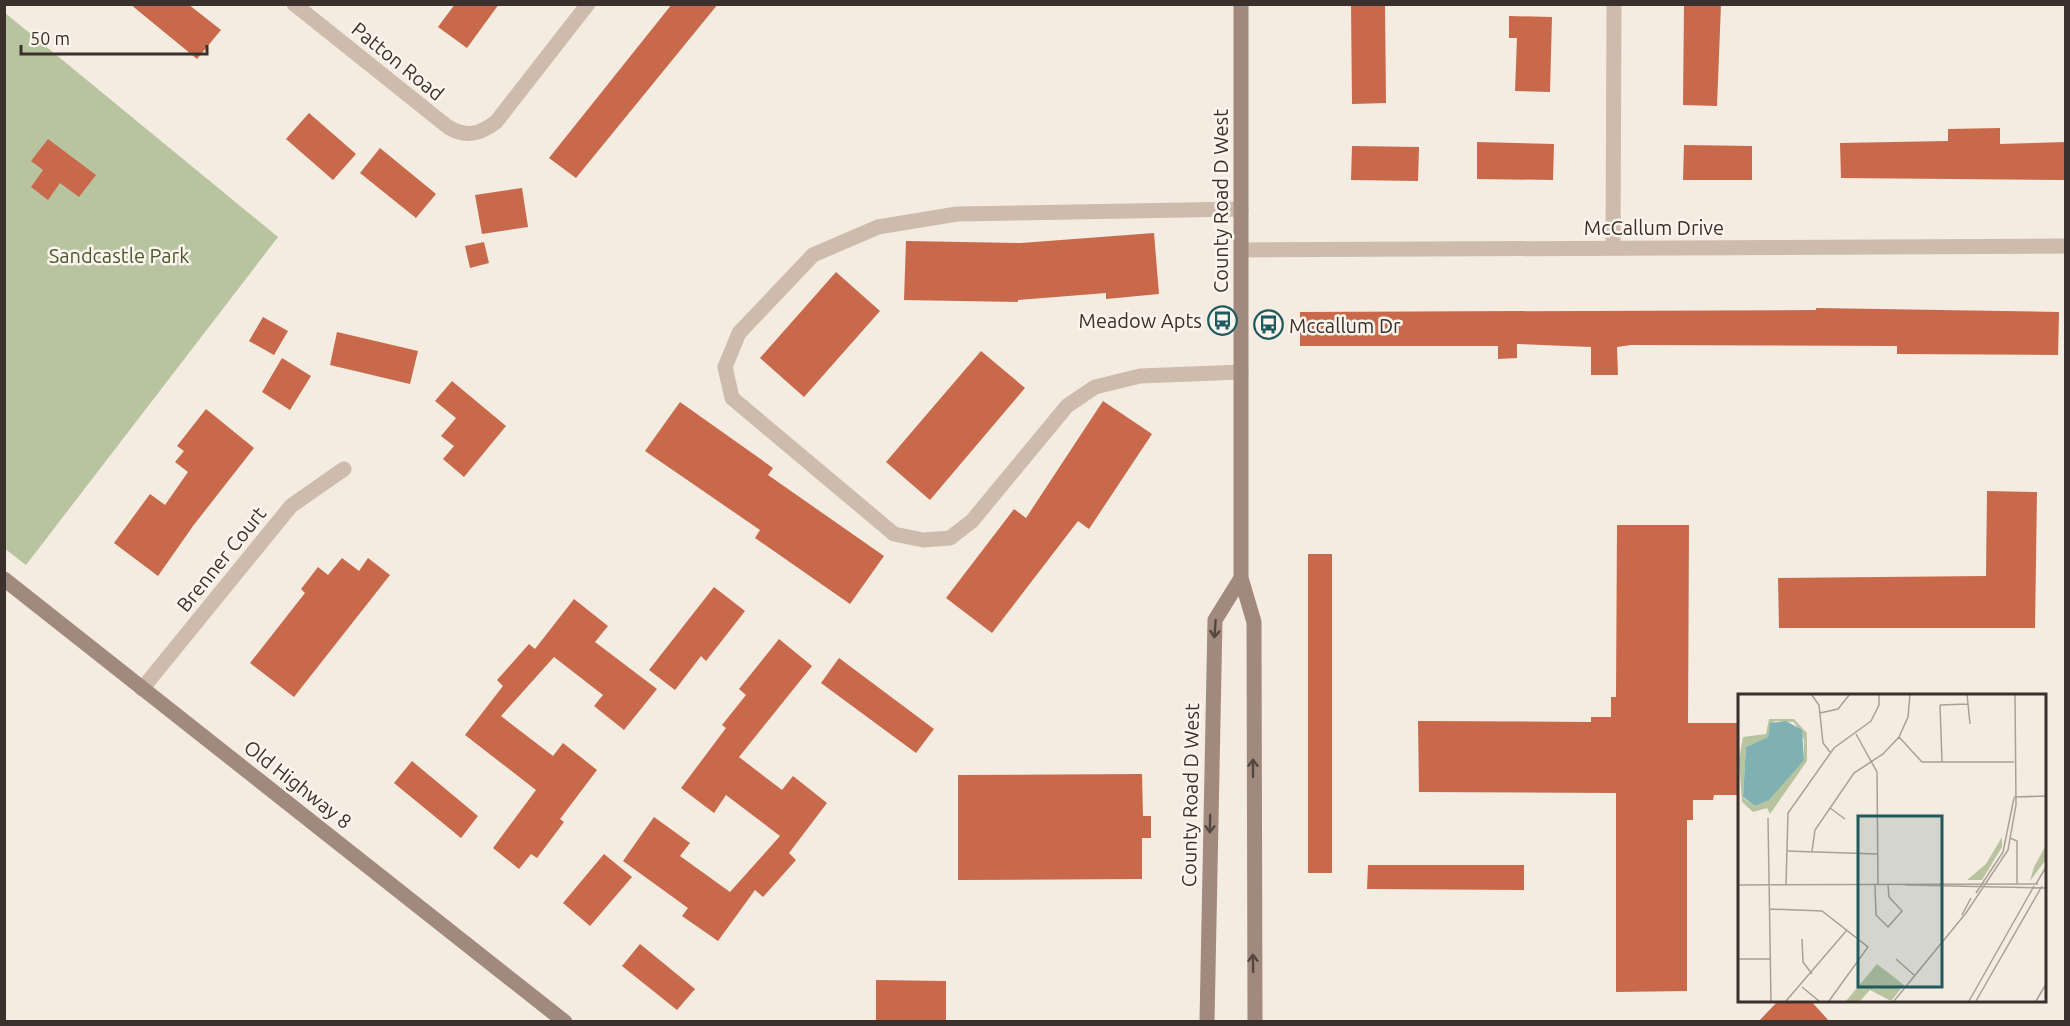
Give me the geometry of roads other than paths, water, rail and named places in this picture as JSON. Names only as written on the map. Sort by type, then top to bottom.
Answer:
[{"type":"main road","name":"County Road D West","points":[[1241,4],[1241,578],[1254,622],[1255,1022]]},
{"type":"main road","name":"County Road D West","points":[[1208,1022],[1207,931],[1215,620],[1241,578]]},
{"type":"main road","name":"Old Highway 8","points":[[4,579],[566,1022]]},
{"type":"street","name":"Patton Road","points":[[294,4],[448,127],[471,135],[484,131],[496,122],[588,4]]},
{"type":"street","points":[[1613,248],[1614,4]]},
{"type":"street","points":[[1241,210],[957,214],[878,227],[813,255],[739,333],[725,367],[732,398],[758,421],[894,534],[923,540],[950,538],[972,521],[1067,406],[1095,387],[1140,376],[1241,372]]},
{"type":"street","name":"McCallum Drive","points":[[1242,250],[2066,246]]},
{"type":"street","name":"Brenner Court","points":[[142,689],[291,506],[344,469]]},
{"type":"place","name":"Meadow Apts","points":[[1223,320]]},
{"type":"place","name":"Mccallum Dr","points":[[1268,325]]},
{"type":"park label","name":"Sandcastle Park","points":[[119,255]]}]
